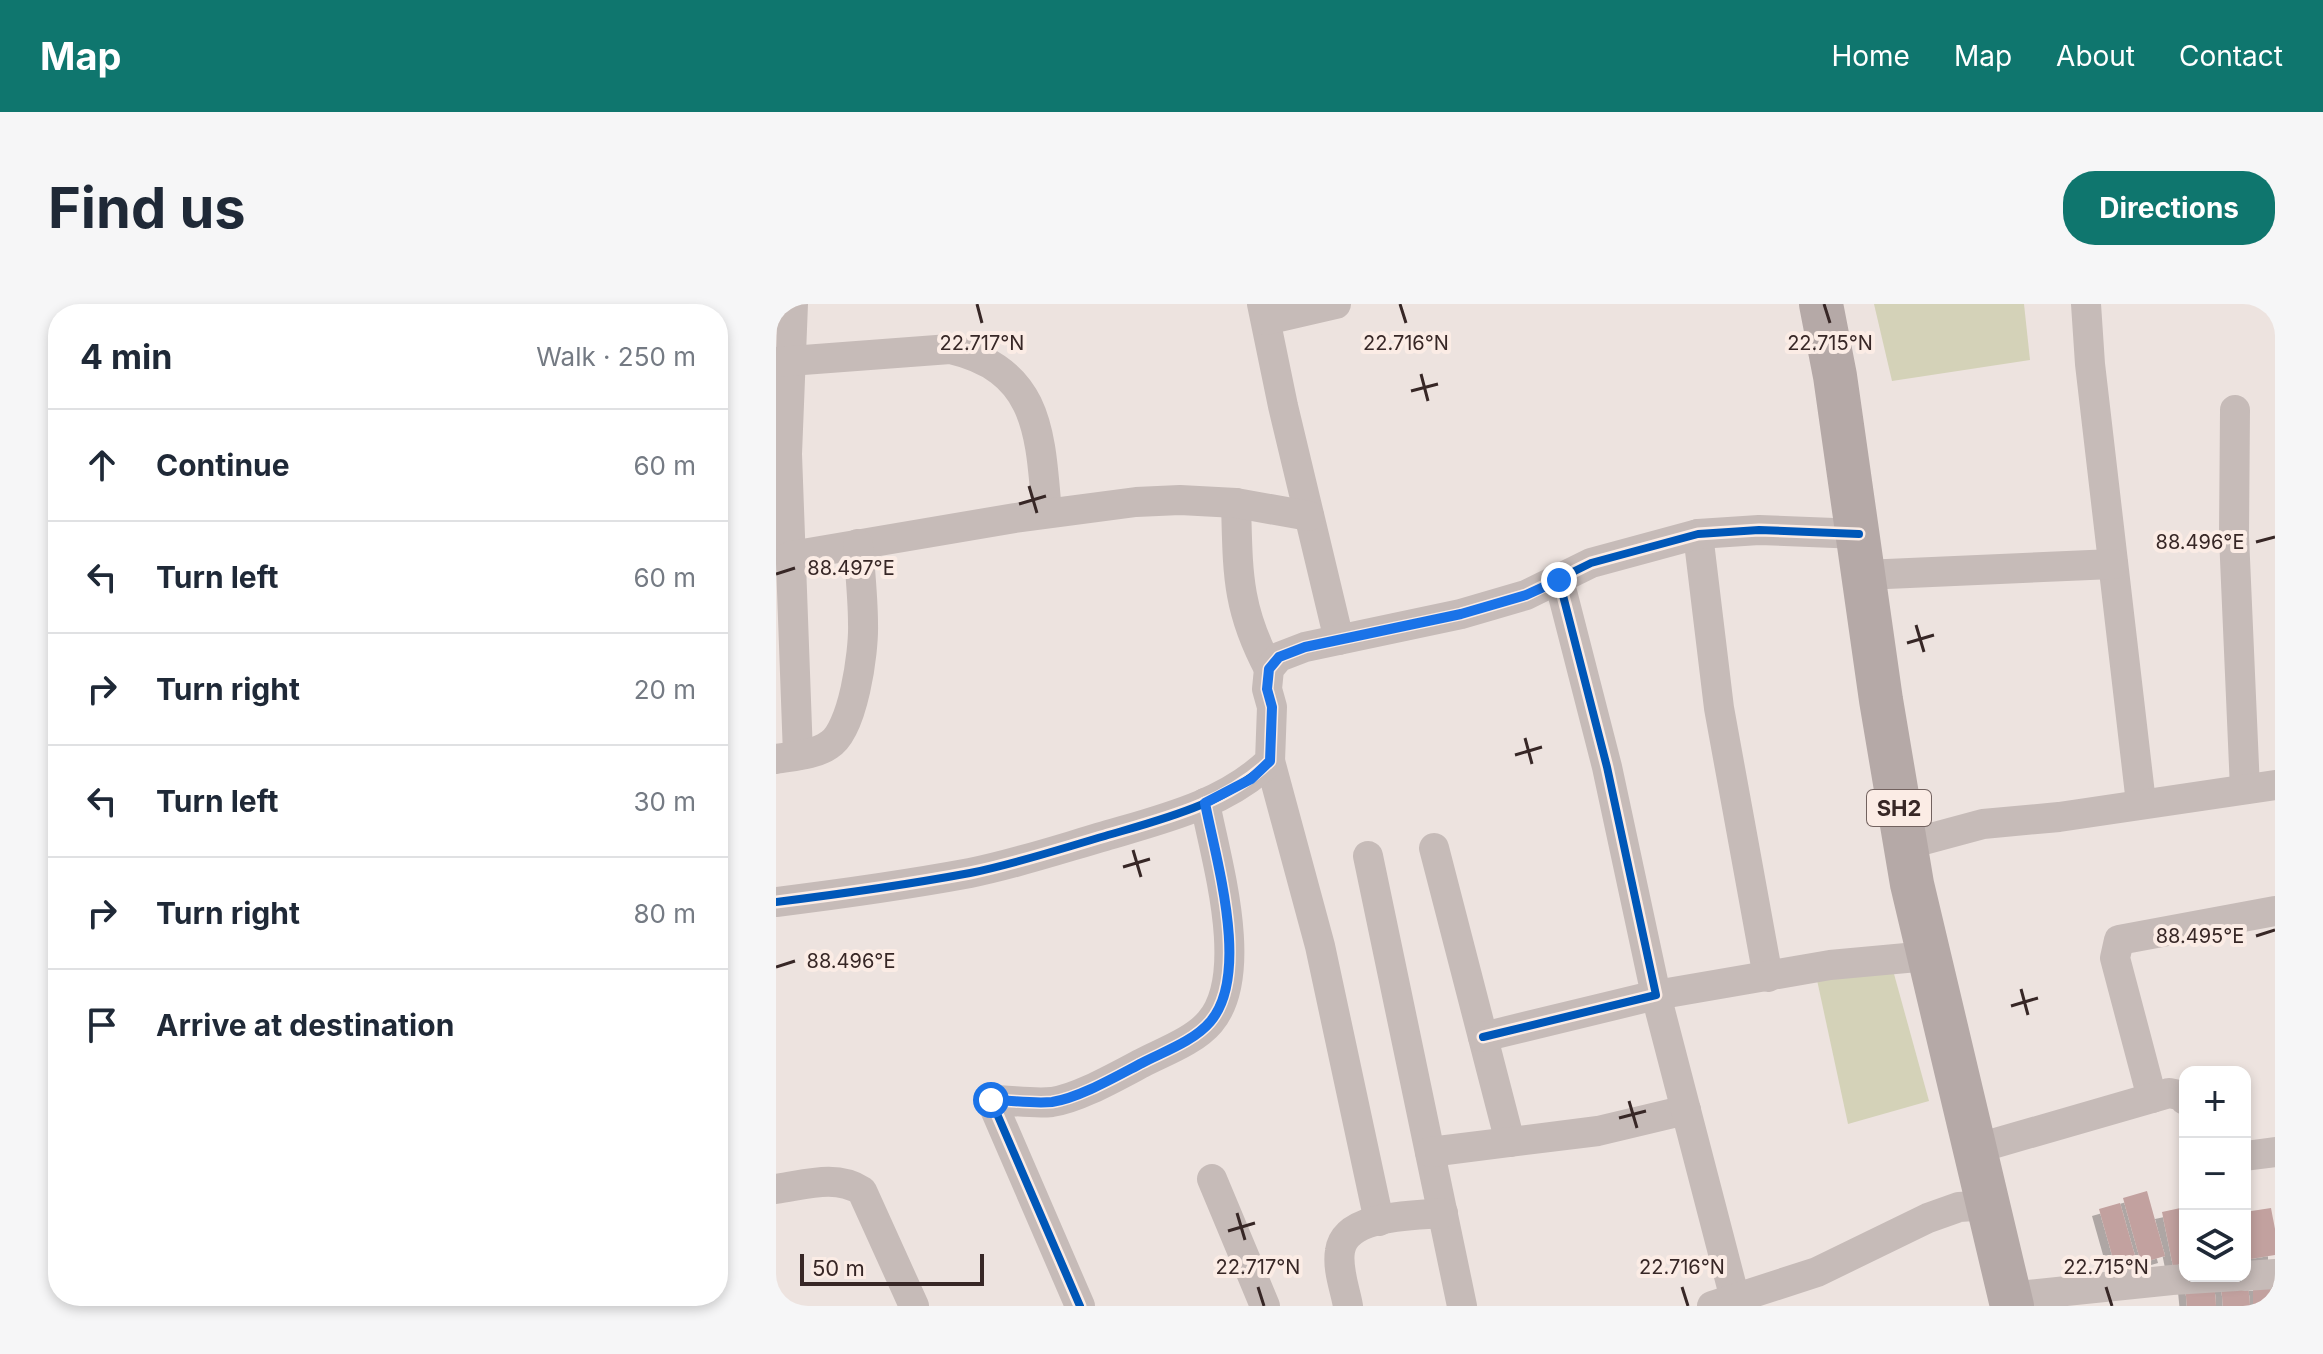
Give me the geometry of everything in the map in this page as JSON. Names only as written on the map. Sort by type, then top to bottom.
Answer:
[{"type":"main road","name":"SH2","points":[[1821,304],[1835,376],[1905,845],[1928,956],[2010,1301]]},
{"type":"street","points":[[793,304],[784,362],[791,556],[787,757],[830,745],[844,730],[855,686],[864,627],[858,544]]},
{"type":"street","points":[[1336,304],[1264,312],[1339,640]]},
{"type":"street","points":[[2086,304],[2090,364],[2141,803]]},
{"type":"street","points":[[784,362],[950,349],[991,364],[1010,380],[1036,422],[1047,513]]},
{"type":"street","points":[[2235,410],[2234,536],[2245,789]]},
{"type":"street","points":[[791,556],[1047,513],[1136,502],[1180,500],[1236,503],[1309,516]]},
{"type":"street","points":[[1236,503],[1239,586],[1245,615],[1269,669],[1267,689],[1272,707],[1270,761],[1320,946],[1379,1221]]},
{"type":"street","points":[[1269,669],[1279,657],[1339,640],[1461,614],[1526,595],[1591,563],[1698,534],[1759,530],[1861,555],[2113,564]]},
{"type":"street","points":[[1698,534],[1719,708],[1768,977]]},
{"type":"street","points":[[1559,580],[1607,767],[1656,995],[1686,1110],[1724,1303],[1817,1272],[1928,1218],[1959,1207],[1989,1205]]},
{"type":"street","points":[[776,902],[972,873],[1146,824],[1205,803],[1251,779],[1270,761]]},
{"type":"street","points":[[1905,845],[1983,824],[2059,817],[2275,785]]},
{"type":"street","points":[[1080,1306],[991,1100],[1041,1102],[1073,1096],[1180,1042],[1209,1023],[1221,1006],[1231,947],[1205,803]]},
{"type":"street","points":[[1434,848],[1510,1142]]},
{"type":"street","points":[[1368,856],[1462,1306]]},
{"type":"street","points":[[2152,1098],[2115,958],[2119,940],[2275,911]]},
{"type":"street","points":[[1483,1037],[1656,995],[1830,965],[1928,956]]},
{"type":"street","points":[[1975,1149],[2169,1093],[2179,1095]]},
{"type":"street","points":[[1430,1152],[1598,1131],[1686,1110]]},
{"type":"street","points":[[2251,1155],[2275,1152]]},
{"type":"street","points":[[1212,1179],[1265,1306]]},
{"type":"street","points":[[776,1189],[839,1180],[862,1191],[914,1306]]},
{"type":"street","points":[[1348,1306],[1339,1265],[1340,1250],[1345,1236],[1354,1227],[1443,1213]]},
{"type":"street","points":[[2251,1276],[2275,1274]]},
{"type":"street","points":[[2010,1301],[2179,1280]]},
{"type":"shaded area","points":[[1874,304],[2024,304],[2030,360],[1892,381]]},
{"type":"shaded area","points":[[1891,963],[1929,1101],[1848,1124],[1817,980]]},
{"type":"building","points":[[2147,1191],[2165,1256],[2141,1263],[2123,1198]]},
{"type":"building","points":[[2120,1203],[2137,1263],[2116,1269],[2099,1209]]},
{"type":"building","points":[[2179,1208],[2179,1264],[2173,1266],[2162,1212]]},
{"type":"building","points":[[2271,1208],[2275,1255],[2251,1259],[2251,1211]]},
{"type":"building","points":[[2214,1282],[2216,1306],[2187,1306],[2185,1285]]},
{"type":"building","points":[[2248,1284],[2250,1306],[2223,1306],[2221,1285]]},
{"type":"building","points":[[2253,1284],[2275,1284],[2275,1306],[2253,1306]]},
{"type":"cycle path","points":[[776,902],[987,869],[1149,823],[1214,799],[1253,776],[1270,761],[1272,707],[1267,689],[1269,669],[1279,657],[1305,647],[1461,614],[1526,595],[1591,563],[1698,534],[1759,530],[1859,534]]},
{"type":"cycle path","points":[[1483,1037],[1656,995],[1607,767],[1559,580]]},
{"type":"cycle path","points":[[1080,1306],[991,1100],[1063,1100],[1178,1046],[1210,1022],[1222,1001],[1228,976],[1229,947],[1222,885],[1205,803]]},
{"type":"route","points":[[991,1100],[1041,1102],[1073,1096],[1194,1035],[1209,1023],[1221,1006],[1231,947],[1205,803],[1251,779],[1270,761],[1272,707],[1267,689],[1269,669],[1279,657],[1305,647],[1461,614],[1526,595],[1559,580]]}]
